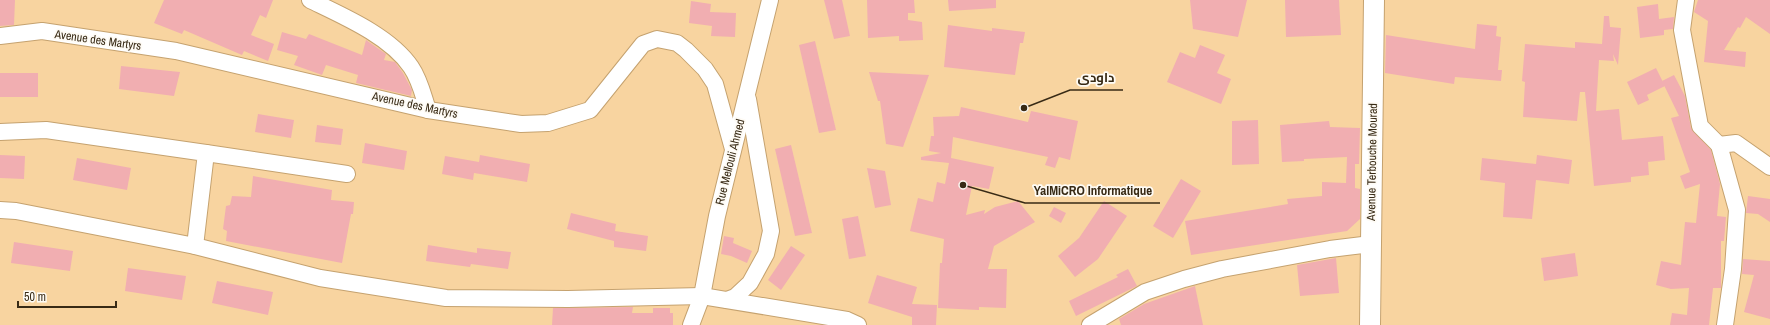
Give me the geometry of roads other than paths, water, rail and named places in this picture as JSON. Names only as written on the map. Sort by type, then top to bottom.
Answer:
[{"type":"main road","name":"Avenue Terbouche Mourad","points":[[1370,325],[1374,0]]},
{"type":"street","points":[[310,0],[364,27],[400,53],[412,68],[419,83],[428,110]]},
{"type":"street","name":"Rue Mellouli Ahmed","points":[[691,325],[702,296],[717,216],[770,0]]},
{"type":"street","points":[[1686,0],[1682,30],[1700,126],[1719,145],[1737,210],[1733,269],[1725,325]]},
{"type":"street","name":"Avenue des Martyrs","points":[[0,36],[42,32],[176,51],[428,110],[521,124],[548,123],[590,110],[643,44],[657,39],[677,43],[705,69],[717,90],[733,149]]},
{"type":"street","points":[[727,300],[735,297],[750,283],[766,254],[771,231],[746,94]]},
{"type":"street","points":[[0,132],[46,130],[347,174]]},
{"type":"street","points":[[1719,145],[1736,143],[1770,167]]},
{"type":"street","points":[[195,246],[206,153]]},
{"type":"street","points":[[0,210],[16,210],[195,246],[320,278],[446,298],[702,296],[847,320],[858,325]]},
{"type":"street","points":[[1090,325],[1145,292],[1184,279],[1222,269],[1330,249],[1371,244]]},
{"type":"place","name":"داودى","points":[[1024,108]]},
{"type":"place","name":"YalMiCRO Informatique","points":[[963,185]]}]
